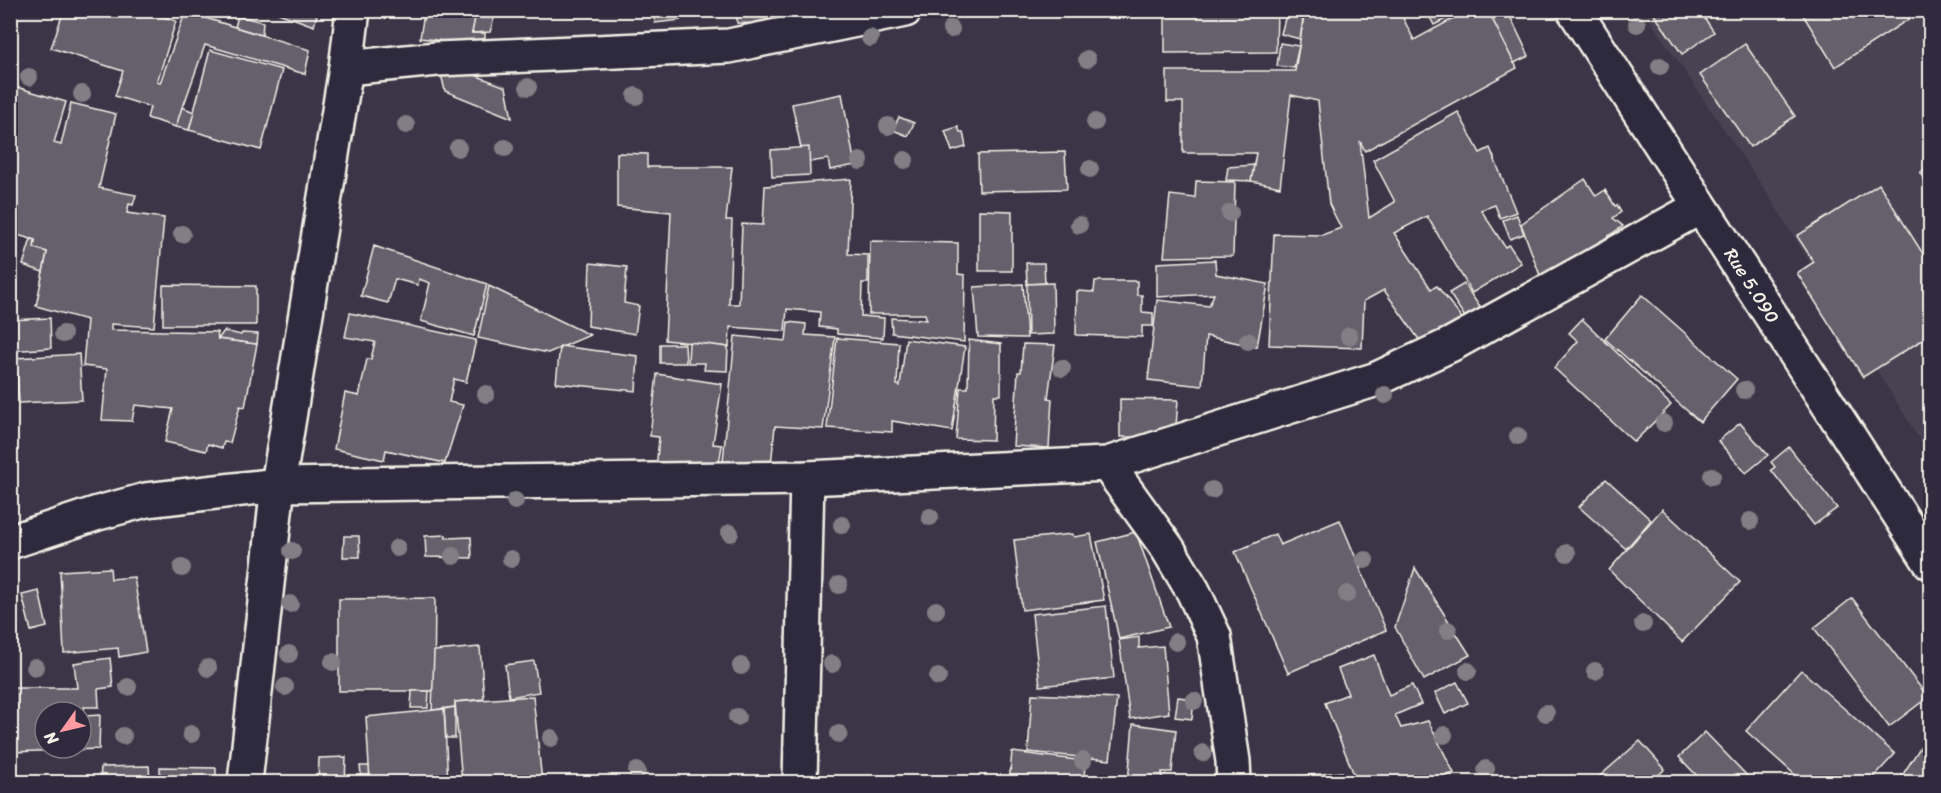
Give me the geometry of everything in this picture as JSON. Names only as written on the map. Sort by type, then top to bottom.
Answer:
[{"type":"street","points":[[245,783],[278,485],[346,68],[353,10]]},
{"type":"street","points":[[346,68],[437,59],[729,46],[905,10]]},
{"type":"street","name":"Rue 5.090","points":[[1574,10],[1930,562]]},
{"type":"street","points":[[10,542],[146,500],[278,485],[807,478],[1107,464],[1377,379],[1452,344],[1700,207]]},
{"type":"street","points":[[1107,464],[1168,549],[1193,591],[1214,636],[1233,761],[1234,783]]},
{"type":"street","points":[[800,783],[807,478]]},
{"type":"shaded area","points":[[1644,11],[1930,11],[1930,456],[1767,193]]},
{"type":"building","points":[[56,10],[143,10],[176,21],[157,82],[160,83],[184,16],[167,10],[187,10],[186,12],[310,50],[305,74],[205,45],[176,127],[147,118],[150,107],[115,96],[123,71],[51,48],[63,13]]},
{"type":"building","points":[[270,10],[318,10],[314,26]]},
{"type":"building","points":[[439,10],[488,10],[488,14]]},
{"type":"building","points":[[680,10],[680,20],[655,23],[653,12]]},
{"type":"building","points":[[737,10],[766,10],[766,24],[737,23]]},
{"type":"building","points":[[1165,10],[1277,10],[1276,52],[1165,53]]},
{"type":"building","points":[[1305,10],[1399,10],[1414,40],[1469,10],[1488,10],[1517,68],[1365,151],[1360,141],[1369,218],[1395,202],[1373,160],[1458,112],[1480,153],[1490,148],[1516,212],[1500,218],[1495,205],[1481,210],[1505,247],[1509,245],[1521,263],[1472,293],[1427,216],[1394,233],[1431,289],[1437,286],[1464,321],[1425,348],[1384,290],[1364,301],[1362,348],[1269,345],[1274,234],[1322,235],[1341,228],[1329,204],[1318,101],[1291,95],[1280,187],[1251,181],[1256,153],[1183,153],[1183,102],[1167,102],[1167,71],[1295,71]]},
{"type":"building","points":[[1445,10],[1448,18],[1434,25],[1427,12]]},
{"type":"building","points":[[1488,10],[1507,10],[1529,56],[1514,63]]},
{"type":"building","points":[[1651,10],[1699,10],[1714,32],[1682,54]]},
{"type":"building","points":[[1800,10],[1930,10],[1930,25],[1921,11],[1835,67]]},
{"type":"building","points":[[424,13],[476,16],[472,33],[485,33],[485,46],[420,38]]},
{"type":"building","points":[[1286,15],[1303,19],[1300,39],[1281,34]]},
{"type":"building","points":[[238,16],[263,22],[262,35],[235,27]]},
{"type":"building","points":[[475,18],[494,18],[490,32],[472,33]]},
{"type":"building","points":[[1280,43],[1299,46],[1294,68],[1277,66]]},
{"type":"building","points":[[1745,44],[1795,116],[1750,147],[1700,75]]},
{"type":"building","points":[[210,50],[282,70],[261,150],[189,130]]},
{"type":"building","points":[[438,61],[506,87],[512,118],[445,91]]},
{"type":"building","points":[[10,85],[66,102],[54,143],[61,145],[71,103],[116,114],[99,188],[136,195],[133,205],[129,204],[127,213],[164,218],[154,327],[111,324],[111,330],[217,332],[218,339],[257,344],[245,407],[240,406],[230,443],[224,442],[222,448],[208,444],[206,451],[165,442],[173,409],[135,405],[132,421],[102,420],[107,369],[83,366],[87,320],[36,306],[47,252],[34,248],[35,240],[10,233]]},
{"type":"building","points":[[842,94],[855,165],[830,170],[828,159],[804,163],[792,104]]},
{"type":"building","points":[[182,107],[194,112],[189,130],[176,127]]},
{"type":"building","points":[[899,117],[914,123],[908,136],[893,130]]},
{"type":"building","points":[[958,127],[960,132],[963,132],[966,147],[952,151],[945,131]]},
{"type":"building","points":[[809,147],[810,175],[772,177],[771,150]]},
{"type":"building","points":[[1065,152],[1067,189],[979,191],[978,154]]},
{"type":"building","points":[[617,153],[647,154],[647,167],[732,167],[726,220],[732,220],[729,304],[739,304],[742,224],[763,225],[765,186],[851,179],[848,254],[868,255],[868,283],[862,283],[861,316],[884,318],[883,338],[837,334],[837,329],[819,327],[820,312],[787,309],[785,331],[730,327],[729,347],[665,340],[671,212],[617,207]]},
{"type":"building","points":[[1254,165],[1251,181],[1226,180],[1228,167]]},
{"type":"building","points":[[1930,165],[1930,188],[1920,173]]},
{"type":"building","points":[[1585,179],[1596,196],[1605,190],[1621,212],[1613,218],[1623,226],[1566,265],[1564,263],[1541,278],[1521,224]]},
{"type":"building","points":[[1196,181],[1235,182],[1233,256],[1164,257],[1170,195],[1195,198]]},
{"type":"building","points":[[1879,184],[1930,265],[1930,335],[1863,377],[1797,273],[1814,262],[1797,236]]},
{"type":"building","points":[[979,210],[1012,211],[1012,271],[979,271]]},
{"type":"building","points":[[1517,215],[1524,234],[1510,239],[1503,220]]},
{"type":"building","points":[[31,239],[35,240],[34,248],[47,252],[43,272],[23,265]]},
{"type":"building","points":[[870,241],[958,243],[958,274],[965,275],[964,342],[892,333],[891,318],[927,320],[925,314],[869,314]]},
{"type":"building","points":[[374,246],[487,284],[474,336],[421,321],[430,283],[419,279],[418,285],[395,279],[388,303],[361,296]]},
{"type":"building","points":[[1215,260],[1216,274],[1268,284],[1257,347],[1206,336],[1202,386],[1148,380],[1157,300],[1209,306],[1214,294],[1157,297],[1157,263]]},
{"type":"building","points":[[590,263],[627,267],[624,303],[639,306],[635,334],[588,326]]},
{"type":"building","points":[[1026,263],[1044,263],[1045,283],[1027,284]]},
{"type":"building","points":[[1095,281],[1137,281],[1137,295],[1142,295],[1142,312],[1153,313],[1153,326],[1142,326],[1142,337],[1076,335],[1077,291],[1094,292]]},
{"type":"building","points":[[1053,283],[1054,334],[1028,335],[1027,284]]},
{"type":"building","points":[[1023,284],[1027,338],[978,337],[974,287]]},
{"type":"building","points":[[1464,284],[1484,313],[1469,323],[1449,293]]},
{"type":"building","points":[[163,285],[256,286],[256,325],[163,325]]},
{"type":"building","points":[[489,286],[590,335],[548,353],[478,338]]},
{"type":"building","points":[[1642,295],[1737,379],[1700,422],[1605,339]]},
{"type":"building","points":[[350,313],[476,340],[466,382],[454,379],[449,402],[463,405],[445,463],[386,450],[384,460],[334,449],[345,393],[359,396],[367,359],[371,359],[375,342],[345,337]]},
{"type":"building","points":[[50,318],[51,348],[10,351],[10,320]]},
{"type":"building","points":[[1582,319],[1671,405],[1634,442],[1554,368],[1578,341],[1569,333]]},
{"type":"building","points":[[788,322],[806,324],[805,335],[835,337],[823,429],[775,426],[771,465],[723,461],[735,336],[786,341]]},
{"type":"building","points":[[224,331],[241,335],[242,333],[258,334],[257,344],[218,339]]},
{"type":"building","points":[[837,338],[899,343],[897,385],[900,386],[906,339],[965,347],[952,431],[892,421],[892,432],[827,428]]},
{"type":"building","points":[[969,340],[1001,344],[1001,395],[994,395],[993,440],[956,439],[960,388],[968,388]]},
{"type":"building","points":[[689,342],[728,347],[727,371],[704,370],[705,363],[688,363]]},
{"type":"building","points":[[660,344],[685,344],[686,363],[660,363]]},
{"type":"building","points":[[1023,344],[1055,345],[1048,398],[1052,399],[1049,448],[1013,446],[1018,372],[1021,372]]},
{"type":"building","points":[[560,346],[638,356],[636,391],[556,383]]},
{"type":"building","points":[[79,354],[82,400],[19,403],[16,358]]},
{"type":"building","points":[[657,374],[722,384],[713,444],[722,445],[718,470],[656,470],[659,437],[650,436]]},
{"type":"building","points":[[1120,399],[1178,400],[1176,426],[1145,437],[1120,437]]},
{"type":"building","points":[[1740,423],[1768,455],[1746,473],[1718,441]]},
{"type":"building","points":[[1789,447],[1837,508],[1814,525],[1771,470],[1775,467],[1771,462]]},
{"type":"building","points":[[1606,479],[1651,520],[1626,549],[1579,507]]},
{"type":"building","points":[[1662,509],[1740,582],[1682,642],[1609,570]]},
{"type":"building","points":[[1340,520],[1386,630],[1288,673],[1235,552],[1275,534],[1280,545]]},
{"type":"building","points":[[1136,532],[1169,627],[1119,639],[1097,542]]},
{"type":"building","points":[[1072,534],[1074,537],[1091,534],[1104,600],[1022,610],[1014,540]]},
{"type":"building","points":[[446,535],[446,538],[471,537],[472,558],[426,557],[425,536]]},
{"type":"building","points":[[344,536],[359,536],[360,557],[343,557]]},
{"type":"building","points":[[110,568],[111,579],[134,577],[146,652],[119,657],[118,648],[64,653],[60,571]]},
{"type":"building","points":[[1415,568],[1470,655],[1424,680],[1395,627]]},
{"type":"building","points":[[39,591],[47,627],[31,631],[22,595]]},
{"type":"building","points":[[435,598],[434,691],[339,691],[339,599]]},
{"type":"building","points":[[1852,598],[1928,697],[1889,727],[1814,628]]},
{"type":"building","points":[[1106,606],[1114,678],[1040,686],[1032,614]]},
{"type":"building","points":[[1139,637],[1139,648],[1163,646],[1169,713],[1130,719],[1119,640]]},
{"type":"building","points":[[480,647],[484,699],[455,702],[455,707],[432,710],[434,651]]},
{"type":"building","points":[[1374,655],[1389,695],[1412,685],[1421,704],[1395,715],[1401,728],[1428,721],[1454,773],[1429,782],[1357,782],[1325,703],[1348,694],[1338,669]]},
{"type":"building","points":[[110,658],[113,687],[98,689],[99,707],[93,707],[93,700],[33,700],[33,751],[10,752],[10,688],[77,688],[74,663]]},
{"type":"building","points":[[534,661],[539,692],[509,697],[505,665]]},
{"type":"building","points":[[1801,670],[1895,754],[1869,782],[1803,782],[1746,731]]},
{"type":"building","points":[[1457,682],[1468,703],[1445,714],[1435,693]]},
{"type":"building","points":[[412,691],[429,691],[428,708],[411,708]]},
{"type":"building","points":[[1032,694],[1117,698],[1110,760],[1028,752]]},
{"type":"building","points":[[533,696],[542,782],[462,782],[455,702]]},
{"type":"building","points":[[1178,697],[1194,699],[1192,719],[1175,717]]},
{"type":"building","points":[[455,707],[455,738],[446,738],[444,709]]},
{"type":"building","points":[[444,709],[448,782],[370,782],[366,717]]},
{"type":"building","points":[[93,715],[100,715],[99,749],[93,749]]},
{"type":"building","points":[[1133,724],[1176,730],[1172,772],[1162,772],[1162,778],[1156,778],[1156,782],[1128,782]]},
{"type":"building","points":[[1705,732],[1753,782],[1703,782],[1679,757]]},
{"type":"building","points":[[1930,732],[1930,782],[1898,782]]},
{"type":"building","points":[[1640,741],[1665,769],[1651,782],[1593,782]]},
{"type":"building","points":[[1012,752],[1085,761],[1084,782],[1009,782]]},
{"type":"building","points":[[346,757],[345,782],[318,782],[319,758]]},
{"type":"building","points":[[149,766],[150,782],[100,782],[101,767]]},
{"type":"building","points":[[360,766],[369,766],[370,782],[362,782]]},
{"type":"building","points":[[160,767],[216,768],[216,782],[160,782]]},
{"type":"building","points":[[1342,772],[1343,782],[1268,782],[1268,779]]}]
